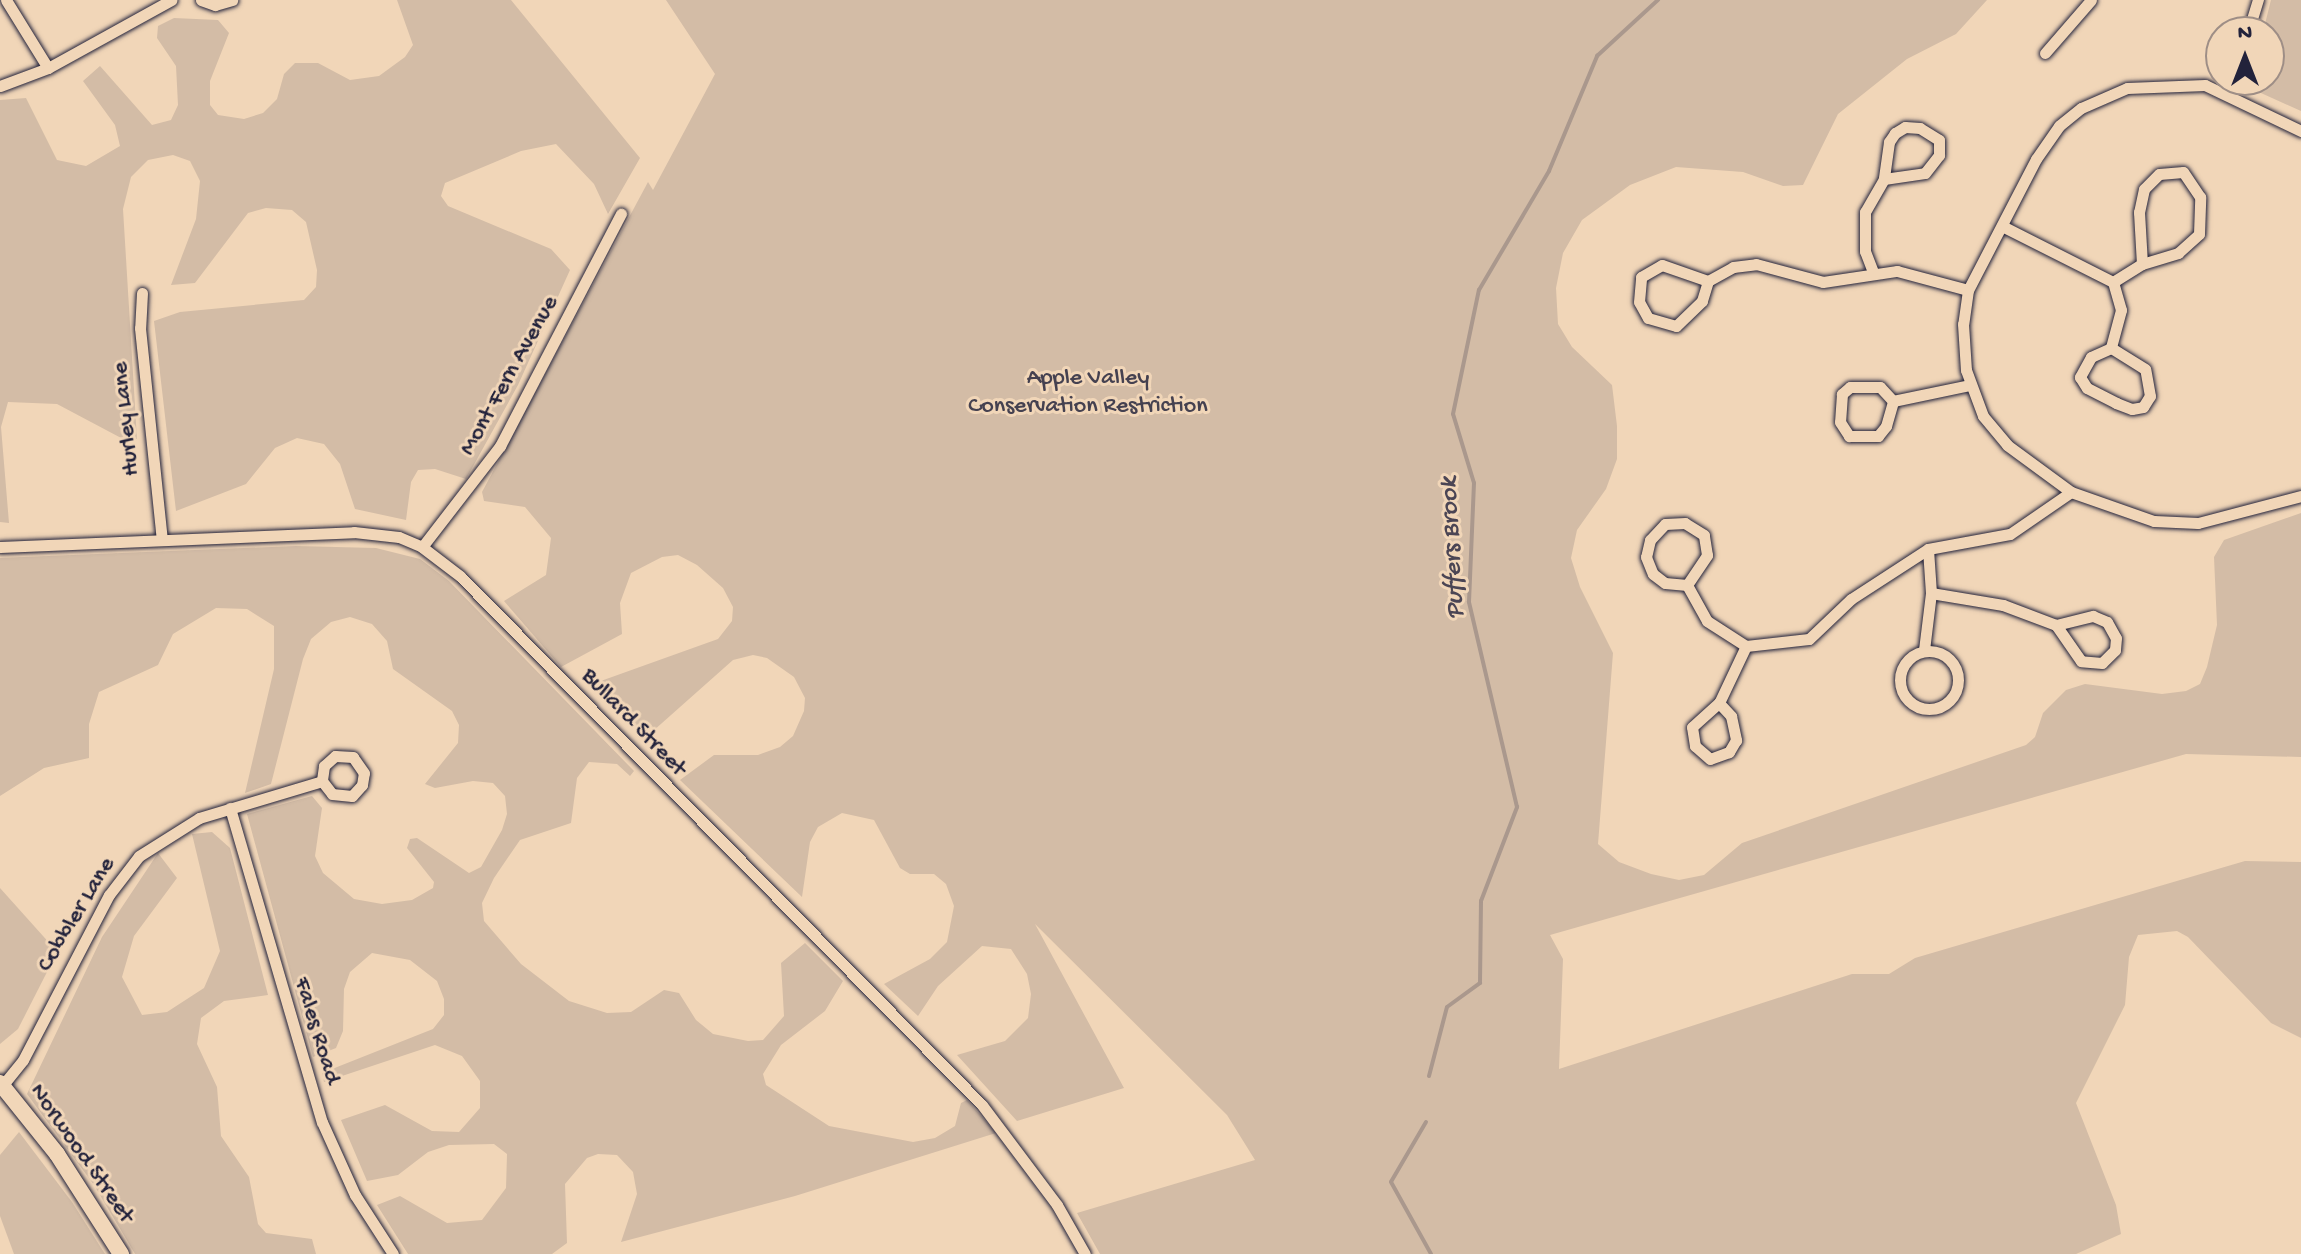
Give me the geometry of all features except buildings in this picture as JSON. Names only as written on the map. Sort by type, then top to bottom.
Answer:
[{"type":"main road","name":"Norwood Street","points":[[1,1084],[57,1154],[121,1254]]},
{"type":"street","points":[[6,0],[48,68]]},
{"type":"street","points":[[0,86],[48,68],[171,0]]},
{"type":"street","points":[[201,0],[215,5],[232,0]]},
{"type":"street","points":[[2045,53],[2091,0]]},
{"type":"street","points":[[2205,84],[2150,84],[2115,91],[2081,108],[2044,144],[1968,290],[1963,324],[1970,385],[1983,416],[2007,445],[2071,492],[2154,521],[2198,523],[2301,496]]},
{"type":"street","points":[[2240,96],[2262,115],[2301,131]]},
{"type":"street","points":[[1873,272],[1865,251],[1865,212],[1884,179],[1889,142],[1895,133],[1905,127],[1920,128],[1939,140],[1939,155],[1925,173],[1884,179]]},
{"type":"street","points":[[2113,282],[2142,264],[2184,250],[2202,228],[2200,197],[2183,172],[2159,174],[2144,189],[2139,212],[2142,264]]},
{"type":"street","name":"Mont Fern Avenue","points":[[422,547],[500,446],[621,214]]},
{"type":"street","points":[[2002,226],[2113,282],[2121,310],[2111,348],[2085,363],[2080,370],[2082,383],[2132,409],[2143,407],[2150,396],[2145,369],[2111,348]]},
{"type":"street","points":[[1708,281],[1684,269],[1653,267],[1641,277],[1639,302],[1648,318],[1676,326],[1702,301],[1708,281],[1733,267],[1756,264],[1823,282],[1873,272],[1908,273],[1968,290]]},
{"type":"street","name":"Hurley Lane","points":[[142,293],[140,328],[162,540]]},
{"type":"street","points":[[1893,401],[1970,385]]},
{"type":"street","points":[[1850,387],[1880,387],[1893,401],[1878,436],[1849,436],[1840,422],[1838,409],[1850,387]]},
{"type":"street","points":[[1687,585],[1707,621],[1746,646],[1809,639],[1851,599],[1928,549],[2010,534],[2071,492]]},
{"type":"street","points":[[1685,523],[1704,535],[1707,555],[1687,585],[1665,583],[1649,566],[1650,540],[1665,524],[1685,523]]},
{"type":"street","name":"Bullard Street","points":[[0,547],[354,532],[399,537],[422,547],[460,576],[982,1105],[1057,1205],[1085,1254]]},
{"type":"street","points":[[1924,650],[1931,593],[1928,549]]},
{"type":"street","points":[[1931,593],[2003,605],[2056,625],[2093,616],[2107,622],[2116,638],[2115,650],[2102,663],[2081,661],[2056,625]]},
{"type":"street","points":[[1719,703],[1731,716],[1736,740],[1729,752],[1710,759],[1695,746],[1691,734],[1698,716],[1719,703],[1746,646]]},
{"type":"street","points":[[1924,650],[1938,651],[1952,662],[1959,679],[1953,699],[1939,709],[1920,710],[1905,699],[1898,677],[1908,660],[1924,650]]},
{"type":"street","name":"Cobbler Lane","points":[[1,1084],[20,1066],[88,931],[122,877],[175,829],[230,808],[322,781]]},
{"type":"street","name":"Fales Road","points":[[230,808],[319,1115],[355,1195],[393,1254]]},
{"type":"green space","points":[[397,0],[511,0],[640,158],[608,214],[594,184],[556,144],[521,151],[445,183],[441,196],[448,206],[551,249],[570,270],[518,385],[466,479],[435,469],[418,470],[411,482],[406,520],[355,509],[340,464],[324,444],[297,438],[275,448],[246,484],[176,511],[154,321],[180,312],[304,300],[316,287],[317,270],[306,222],[292,210],[266,208],[248,213],[195,283],[171,285],[196,219],[200,181],[190,161],[173,155],[148,160],[131,177],[123,209],[137,439],[123,439],[57,404],[8,402],[1,427],[9,523],[0,522],[0,100],[26,98],[57,160],[86,166],[120,146],[115,125],[83,81],[100,66],[152,125],[171,120],[178,105],[176,66],[157,38],[158,26],[174,18],[218,20],[229,33],[210,81],[210,105],[218,115],[244,119],[263,113],[277,99],[284,74],[295,63],[318,63],[350,80],[379,76],[405,57],[413,45]]},
{"type":"green space","name":"Apple Valley Conservation Restriction","points":[[666,0],[1987,0],[1956,34],[1907,59],[1838,114],[1803,185],[1783,186],[1743,172],[1676,167],[1630,185],[1582,220],[1563,253],[1556,288],[1558,324],[1572,347],[1612,385],[1617,426],[1617,459],[1606,489],[1577,530],[1571,558],[1580,587],[1613,653],[1598,844],[1619,862],[1651,874],[1679,880],[1704,875],[1742,843],[2026,745],[2035,737],[2043,713],[2066,690],[2085,684],[2162,694],[2186,691],[2200,684],[2207,667],[2217,625],[2214,557],[2224,540],[2301,513],[2301,757],[2186,754],[1550,935],[1563,959],[1559,1069],[1852,974],[1889,974],[1915,958],[2245,861],[2301,862],[2301,1038],[2271,1023],[2188,937],[2177,931],[2138,935],[2129,957],[2125,1005],[2076,1103],[2116,1205],[2121,1234],[2076,1254],[1100,1254],[1077,1213],[1255,1160],[1227,1115],[1035,924],[1124,1088],[1017,1121],[957,1055],[1005,1041],[1028,1018],[1031,994],[1027,974],[1011,949],[982,946],[938,986],[918,1016],[884,984],[930,959],[947,942],[954,906],[946,884],[934,874],[910,874],[900,868],[874,820],[842,813],[818,827],[810,842],[802,897],[680,780],[714,755],[758,755],[780,747],[793,736],[804,711],[805,698],[794,677],[767,658],[753,655],[733,660],[644,739],[598,682],[718,639],[732,621],[733,607],[723,588],[697,565],[678,555],[662,557],[631,573],[620,603],[622,634],[561,667],[504,601],[546,575],[551,538],[525,507],[484,501],[482,492],[648,182],[653,190],[715,74]]},
{"type":"green space","points":[[2271,0],[2301,0],[2301,111],[2268,96],[2285,96],[2285,16],[2267,16]]},
{"type":"green space","points":[[296,546],[376,548],[420,559],[449,581],[634,771],[630,776],[617,764],[589,762],[577,778],[571,823],[520,840],[494,878],[482,903],[484,921],[521,964],[569,1001],[607,1013],[631,1012],[664,990],[679,993],[696,1020],[713,1034],[748,1041],[763,1040],[784,1016],[781,963],[805,943],[843,981],[825,1011],[781,1045],[763,1074],[766,1085],[829,1126],[913,1142],[935,1138],[955,1126],[961,1103],[967,1100],[996,1133],[795,1196],[621,1242],[637,1194],[633,1172],[617,1155],[598,1154],[587,1158],[565,1184],[567,1243],[552,1254],[408,1254],[377,1205],[400,1196],[447,1223],[482,1220],[506,1188],[507,1154],[494,1144],[449,1145],[428,1152],[398,1175],[367,1181],[341,1120],[385,1105],[432,1131],[459,1132],[480,1108],[480,1081],[462,1056],[435,1045],[324,1082],[322,1073],[433,1029],[444,1015],[444,999],[437,981],[410,960],[372,953],[350,972],[344,989],[343,1031],[336,1048],[313,1057],[247,814],[312,796],[322,808],[315,856],[323,873],[354,899],[382,904],[412,900],[433,888],[434,882],[407,848],[410,839],[417,838],[469,873],[481,867],[502,830],[507,814],[505,796],[493,783],[473,781],[435,788],[425,784],[458,743],[459,725],[452,711],[393,669],[387,641],[372,624],[350,617],[331,622],[311,639],[303,659],[271,784],[245,793],[274,669],[274,626],[247,609],[216,608],[173,634],[158,665],[99,692],[89,724],[89,758],[44,768],[0,796],[0,558]]},
{"type":"green space","points":[[212,832],[230,848],[268,995],[224,1001],[201,1018],[197,1044],[217,1087],[221,1136],[249,1177],[258,1224],[266,1233],[312,1239],[316,1254],[135,1254],[94,1185],[27,1094],[102,937],[158,853],[177,878],[134,936],[122,977],[142,1015],[167,1012],[204,988],[220,951],[192,834]]},
{"type":"green space","points":[[0,888],[52,946],[47,972],[18,1029],[0,1044]]},
{"type":"green space","points":[[19,1132],[72,1202],[105,1254],[14,1254],[0,1216],[0,1155]]},
{"type":"waterway","name":"Puffers Brook","points":[[1429,1076],[1447,1007],[1480,983],[1481,901],[1517,807],[1469,602],[1474,483],[1453,414],[1479,290],[1549,171],[1597,56],[1658,0]]},
{"type":"waterway","points":[[1426,1122],[1391,1182],[1431,1254]]}]
